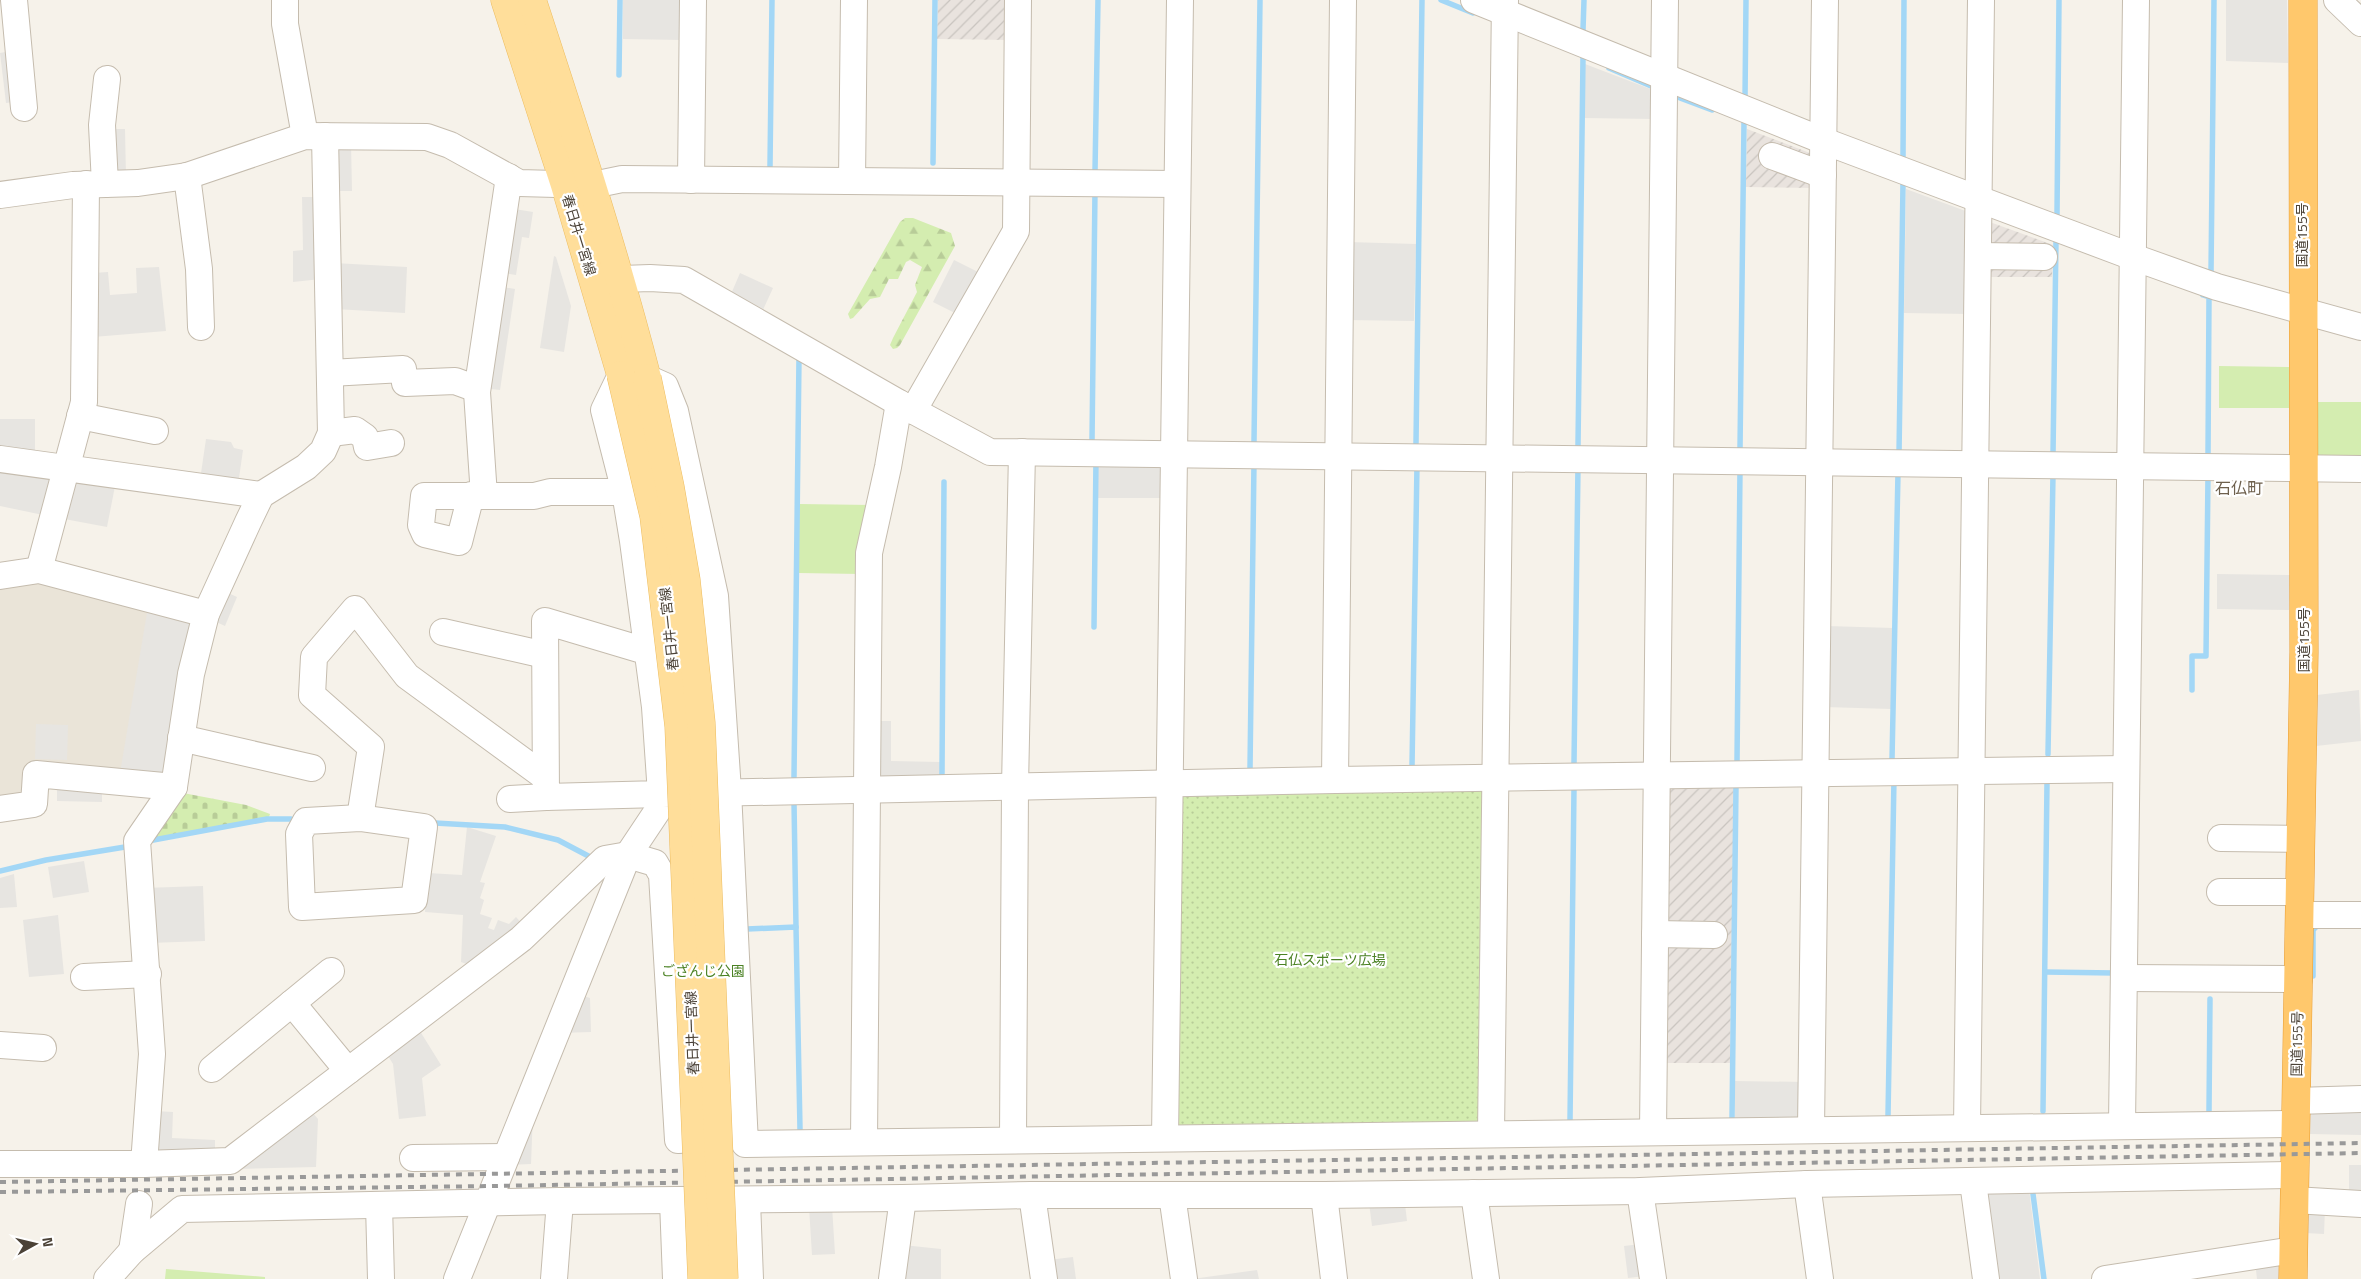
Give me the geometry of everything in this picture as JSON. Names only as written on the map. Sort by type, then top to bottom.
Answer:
[{"type":"highway","name":"国道155号","points":[[2294,1279],[2304,652],[2303,0]]},
{"type":"main road","name":"春日井一宮線","points":[[504,0],[565,185],[634,376],[670,487],[686,580],[701,723],[724,1279]]},
{"type":"main road","name":"春日井一宮線","points":[[532,0],[622,279],[654,516],[680,726],[702,1279]]},
{"type":"street","points":[[144,1164],[152,1054],[148,974],[136,849],[137,841],[174,787],[191,674],[206,614],[261,495],[306,467],[324,452],[331,433],[330,373],[315,136],[285,24],[285,0]]},
{"type":"street","points":[[691,180],[693,0]]},
{"type":"street","points":[[852,182],[854,0]]},
{"type":"street","points":[[864,1142],[869,553],[888,467],[906,407],[1016,231],[1018,0]]},
{"type":"street","points":[[1165,1138],[1180,0]]},
{"type":"street","points":[[1335,780],[1343,0]]},
{"type":"street","points":[[1474,0],[1505,6],[1664,77],[1978,200],[2217,288],[2361,327]]},
{"type":"street","points":[[1653,1132],[1664,0]]},
{"type":"street","points":[[1811,1130],[1825,0]]},
{"type":"street","points":[[1967,1128],[1981,0]]},
{"type":"street","points":[[2122,1126],[2136,0]]},
{"type":"street","points":[[2337,0],[2361,23]]},
{"type":"street","points":[[1491,1134],[1505,6]]},
{"type":"street","points":[[9,8],[24,108]]},
{"type":"street","points":[[39,570],[84,402],[95,184],[107,79]]},
{"type":"street","points":[[0,195],[95,184],[138,183],[186,176],[315,136],[427,137],[450,146],[519,183],[593,185],[622,179],[1178,184]]},
{"type":"street","points":[[1772,156],[1823,175]]},
{"type":"street","points":[[186,176],[199,269],[201,327]]},
{"type":"street","points":[[509,177],[477,389],[478,495],[534,496],[550,492],[625,492]]},
{"type":"street","points":[[1978,256],[2044,257]]},
{"type":"street","points":[[622,279],[684,280],[906,407],[990,452],[2361,469]]},
{"type":"street","points":[[330,373],[403,369],[406,383],[455,381],[477,389]]},
{"type":"street","points":[[457,1279],[628,855],[658,810],[661,794],[649,652],[625,492],[604,410],[634,376],[665,386],[675,411],[714,596],[728,791],[745,1144],[2122,1126],[2296,1113],[2361,1099]]},
{"type":"street","points":[[80,416],[155,431]]},
{"type":"street","points":[[331,433],[355,430],[365,437],[367,447],[391,443]]},
{"type":"street","points":[[1013,1140],[1015,786],[1022,452]]},
{"type":"street","points":[[0,459],[261,495]]},
{"type":"street","points":[[0,576],[39,570],[206,614]]},
{"type":"street","points":[[360,818],[371,746],[312,695],[314,657],[355,609],[407,676],[546,787]]},
{"type":"street","points":[[546,787],[545,621],[649,652]]},
{"type":"street","points":[[443,632],[545,655]]},
{"type":"street","points":[[181,738],[312,768]]},
{"type":"street","points":[[510,798],[546,787],[661,794],[728,791],[1335,780],[2126,769]]},
{"type":"street","points":[[0,808],[34,804],[36,774],[174,787]]},
{"type":"street","points":[[360,818],[424,826],[414,900],[302,908],[299,834],[306,821],[360,818]]},
{"type":"street","points":[[2220,838],[2301,839]]},
{"type":"street","points":[[0,1164],[144,1164],[230,1161],[521,939],[605,859],[628,855],[655,863],[662,875],[678,1147],[745,1135]]},
{"type":"street","points":[[2220,892],[2361,915]]},
{"type":"street","points":[[1655,934],[1714,934]]},
{"type":"street","points":[[212,1069],[331,970]]},
{"type":"street","points":[[84,978],[148,974]]},
{"type":"street","points":[[2124,978],[2299,979]]},
{"type":"street","points":[[292,1003],[348,1071]]},
{"type":"street","points":[[0,1045],[43,1048]]},
{"type":"street","points":[[413,1158],[506,1157]]},
{"type":"street","points":[[1973,1182],[1986,1279]]},
{"type":"street","points":[[107,1279],[132,1251],[182,1209],[488,1202],[747,1201],[1032,1195],[1324,1195],[1640,1191],[1807,1184],[1973,1182],[2294,1188],[2361,1204]]},
{"type":"street","points":[[1807,1184],[1820,1279]]},
{"type":"street","points":[[1640,1191],[1653,1279]]},
{"type":"street","points":[[1474,1193],[1486,1279]]},
{"type":"street","points":[[1032,1195],[1044,1279]]},
{"type":"street","points":[[1172,1195],[1184,1279]]},
{"type":"street","points":[[1324,1195],[1334,1279]]},
{"type":"street","points":[[892,1279],[903,1198]]},
{"type":"street","points":[[554,1279],[560,1201]]},
{"type":"street","points":[[674,1201],[676,1279]]},
{"type":"street","points":[[747,1201],[750,1279]]},
{"type":"street","points":[[132,1251],[139,1204]]},
{"type":"street","points":[[380,1205],[381,1279]]},
{"type":"street","points":[[2105,1279],[2294,1250]]},
{"type":"shaded area","points":[[623,0],[682,0],[682,40],[623,39]]},
{"type":"shaded area","points":[[938,0],[1009,0],[1009,40],[937,39]]},
{"type":"shaded area","points":[[2226,0],[2287,0],[2288,63],[2226,61]]},
{"type":"shaded area","points":[[16,50],[20,101],[6,103],[0,53]]},
{"type":"shaded area","points":[[1585,64],[1653,90],[1653,119],[1584,118]]},
{"type":"shaded area","points":[[105,129],[125,129],[126,177],[106,177]]},
{"type":"shaded area","points":[[1747,129],[1815,155],[1815,188],[1746,187]]},
{"type":"shaded area","points":[[330,143],[351,143],[352,191],[331,191]]},
{"type":"shaded area","points":[[1906,189],[1971,213],[1969,314],[1904,313]]},
{"type":"shaded area","points":[[302,197],[320,197],[321,279],[293,282],[293,251],[303,250]]},
{"type":"shaded area","points":[[508,208],[533,212],[529,238],[522,237],[516,275],[498,272]]},
{"type":"shaded area","points":[[1987,221],[2053,245],[2052,277],[1986,277]]},
{"type":"shaded area","points":[[1348,242],[1416,244],[1414,321],[1347,320]]},
{"type":"shaded area","points":[[554,256],[556,257],[571,306],[564,352],[540,348]]},
{"type":"shaded area","points":[[954,260],[980,273],[959,315],[933,302]]},
{"type":"shaded area","points":[[334,263],[407,267],[405,313],[335,309]]},
{"type":"shaded area","points":[[159,267],[166,331],[93,337],[93,273],[108,272],[110,295],[137,293],[136,268]]},
{"type":"shaded area","points":[[740,273],[773,288],[762,312],[731,294]]},
{"type":"shaded area","points":[[497,286],[515,289],[500,390],[482,388]]},
{"type":"shaded area","points":[[0,419],[35,419],[35,451],[0,448]]},
{"type":"shaded area","points":[[206,439],[231,442],[234,448],[243,450],[238,485],[200,480]]},
{"type":"shaded area","points":[[1098,458],[1161,459],[1164,498],[1098,498]]},
{"type":"shaded area","points":[[0,465],[57,473],[48,516],[0,506]]},
{"type":"shaded area","points":[[70,479],[116,481],[107,527],[59,518]]},
{"type":"shaded area","points":[[2217,574],[2290,575],[2289,610],[2217,609]]},
{"type":"shaded area","points":[[30,577],[190,618],[169,771],[29,765],[28,795],[0,801],[0,585]]},
{"type":"shaded area","points":[[224,591],[237,597],[225,626],[212,620]]},
{"type":"shaded area","points":[[148,607],[195,625],[169,771],[161,776],[120,773]]},
{"type":"shaded area","points":[[1827,626],[1893,628],[1891,709],[1825,707]]},
{"type":"shaded area","points":[[2359,690],[2361,741],[2316,746],[2317,695]]},
{"type":"shaded area","points":[[877,721],[891,721],[891,761],[940,762],[940,777],[882,777],[876,771]]},
{"type":"shaded area","points":[[36,724],[68,725],[67,760],[35,759]]},
{"type":"shaded area","points":[[57,784],[102,787],[102,802],[57,801]]},
{"type":"shaded area","points":[[1734,784],[1730,1063],[1662,1063],[1666,791],[1672,785]]},
{"type":"shaded area","points":[[467,827],[496,836],[480,882],[485,883],[480,898],[484,900],[480,914],[492,918],[488,928],[494,930],[498,920],[509,924],[516,917],[525,927],[472,966],[461,962],[463,915],[425,912],[428,873],[462,875]]},
{"type":"shaded area","points":[[84,861],[89,892],[53,898],[48,867]]},
{"type":"shaded area","points":[[14,874],[17,907],[0,908],[0,878]]},
{"type":"shaded area","points":[[203,886],[205,941],[150,943],[144,888]]},
{"type":"shaded area","points":[[58,915],[64,974],[29,977],[23,920]]},
{"type":"shaded area","points":[[577,994],[590,998],[591,1032],[560,1033]]},
{"type":"shaded area","points":[[418,1028],[441,1065],[422,1078],[426,1116],[399,1119],[393,1064],[385,1051]]},
{"type":"shaded area","points":[[1735,1081],[1804,1082],[1798,1120],[1735,1121]]},
{"type":"shaded area","points":[[2361,1105],[2361,1135],[2310,1134],[2310,1112]]},
{"type":"shaded area","points":[[155,1111],[173,1112],[172,1138],[215,1140],[215,1155],[158,1156]]},
{"type":"shaded area","points":[[311,1111],[318,1119],[316,1167],[239,1169]]},
{"type":"shaded area","points":[[533,1113],[531,1164],[508,1165]]},
{"type":"shaded area","points":[[2349,1165],[2361,1165],[2361,1195],[2349,1195]]},
{"type":"shaded area","points":[[2029,1189],[2040,1279],[1989,1279],[1982,1192]]},
{"type":"shaded area","points":[[1369,1203],[1405,1204],[1407,1221],[1372,1226]]},
{"type":"shaded area","points":[[832,1206],[835,1254],[812,1255],[809,1207]]},
{"type":"shaded area","points":[[2325,1209],[2324,1234],[2305,1233],[2306,1214]]},
{"type":"shaded area","points":[[1641,1244],[1645,1276],[1628,1278],[1624,1246]]},
{"type":"shaded area","points":[[903,1245],[941,1249],[941,1279],[899,1279]]},
{"type":"shaded area","points":[[1073,1257],[1076,1279],[1051,1279],[1048,1260]]},
{"type":"shaded area","points":[[2255,1262],[2280,1263],[2280,1279],[2257,1279]]},
{"type":"shaded area","points":[[1257,1270],[1259,1279],[1192,1279]]},
{"type":"green space","points":[[905,218],[913,218],[951,233],[955,246],[900,345],[893,349],[890,345],[917,292],[915,285],[922,267],[910,260],[906,262],[898,279],[889,279],[880,297],[870,299],[853,318],[850,319],[848,314],[900,222]]},
{"type":"green space","points":[[2219,366],[2289,367],[2289,408],[2219,408]]},
{"type":"green space","points":[[2318,402],[2361,402],[2361,460],[2318,460]]},
{"type":"green space","points":[[799,504],[872,505],[860,574],[799,573]]},
{"type":"green space","name":"石仏スポーツ広場","points":[[1481,789],[1487,794],[1478,1127],[1178,1129],[1177,801],[1184,796]]},
{"type":"green space","points":[[183,793],[246,805],[270,814],[269,817],[143,840]]},
{"type":"green space","points":[[166,1269],[265,1277],[265,1279],[165,1279]]},
{"type":"waterway","points":[[619,75],[620,0]]},
{"type":"waterway","points":[[770,166],[772,0]]},
{"type":"waterway","points":[[933,163],[935,0]]},
{"type":"waterway","points":[[1095,171],[1098,0]]},
{"type":"waterway","points":[[1254,442],[1260,0]]},
{"type":"waterway","points":[[1416,443],[1422,0]]},
{"type":"waterway","points":[[1441,0],[1473,13]]},
{"type":"waterway","points":[[1583,30],[1584,0]]},
{"type":"waterway","points":[[1745,99],[1746,0]]},
{"type":"waterway","points":[[1903,157],[1904,0]]},
{"type":"waterway","points":[[2057,214],[2059,0]]},
{"type":"waterway","points":[[2211,273],[2214,0]]},
{"type":"waterway","points":[[1578,445],[1583,58]]},
{"type":"waterway","points":[[1609,68],[1651,86]]},
{"type":"waterway","points":[[1680,98],[1712,110]]},
{"type":"waterway","points":[[1740,449],[1744,122]]},
{"type":"waterway","points":[[1899,454],[1903,183]]},
{"type":"waterway","points":[[1092,441],[1095,191]]},
{"type":"waterway","points":[[2053,455],[2056,241]]},
{"type":"waterway","points":[[2203,295],[2209,297],[2208,455]]},
{"type":"waterway","points":[[794,777],[799,358]]},
{"type":"waterway","points":[[1094,627],[1096,459]]},
{"type":"waterway","points":[[1250,769],[1254,462]]},
{"type":"waterway","points":[[1412,767],[1417,465]]},
{"type":"waterway","points":[[1574,763],[1578,466]]},
{"type":"waterway","points":[[1737,761],[1740,470]]},
{"type":"waterway","points":[[1892,760],[1898,473]]},
{"type":"waterway","points":[[2048,754],[2053,475]]},
{"type":"waterway","points":[[2192,690],[2192,656],[2206,656],[2208,475]]},
{"type":"waterway","points":[[942,774],[944,482]]},
{"type":"waterway","points":[[1888,1116],[1894,778]]},
{"type":"waterway","points":[[2043,1111],[2047,783]]},
{"type":"waterway","points":[[1732,1119],[1736,786]]},
{"type":"waterway","points":[[1570,1121],[1574,788]]},
{"type":"waterway","points":[[794,802],[796,927]]},
{"type":"waterway","points":[[148,841],[267,819],[291,819]]},
{"type":"waterway","points":[[435,823],[505,827],[558,840],[594,859]]},
{"type":"waterway","points":[[0,871],[46,860],[131,846]]},
{"type":"waterway","points":[[2313,976],[2313,930],[2319,924]]},
{"type":"waterway","points":[[747,929],[796,927],[800,1129]]},
{"type":"waterway","points":[[2045,972],[2114,973]]},
{"type":"waterway","points":[[2209,1112],[2210,999]]},
{"type":"waterway","points":[[2033,1194],[2044,1279]]},
{"type":"railway","points":[[0,1182],[2361,1143]]},
{"type":"railway","points":[[0,1192],[494,1186],[2361,1153]]},
{"type":"district","name":"石仏町","points":[[2239,488]]},
{"type":"park label","name":"ござんじ公園","points":[[703,971]]}]
